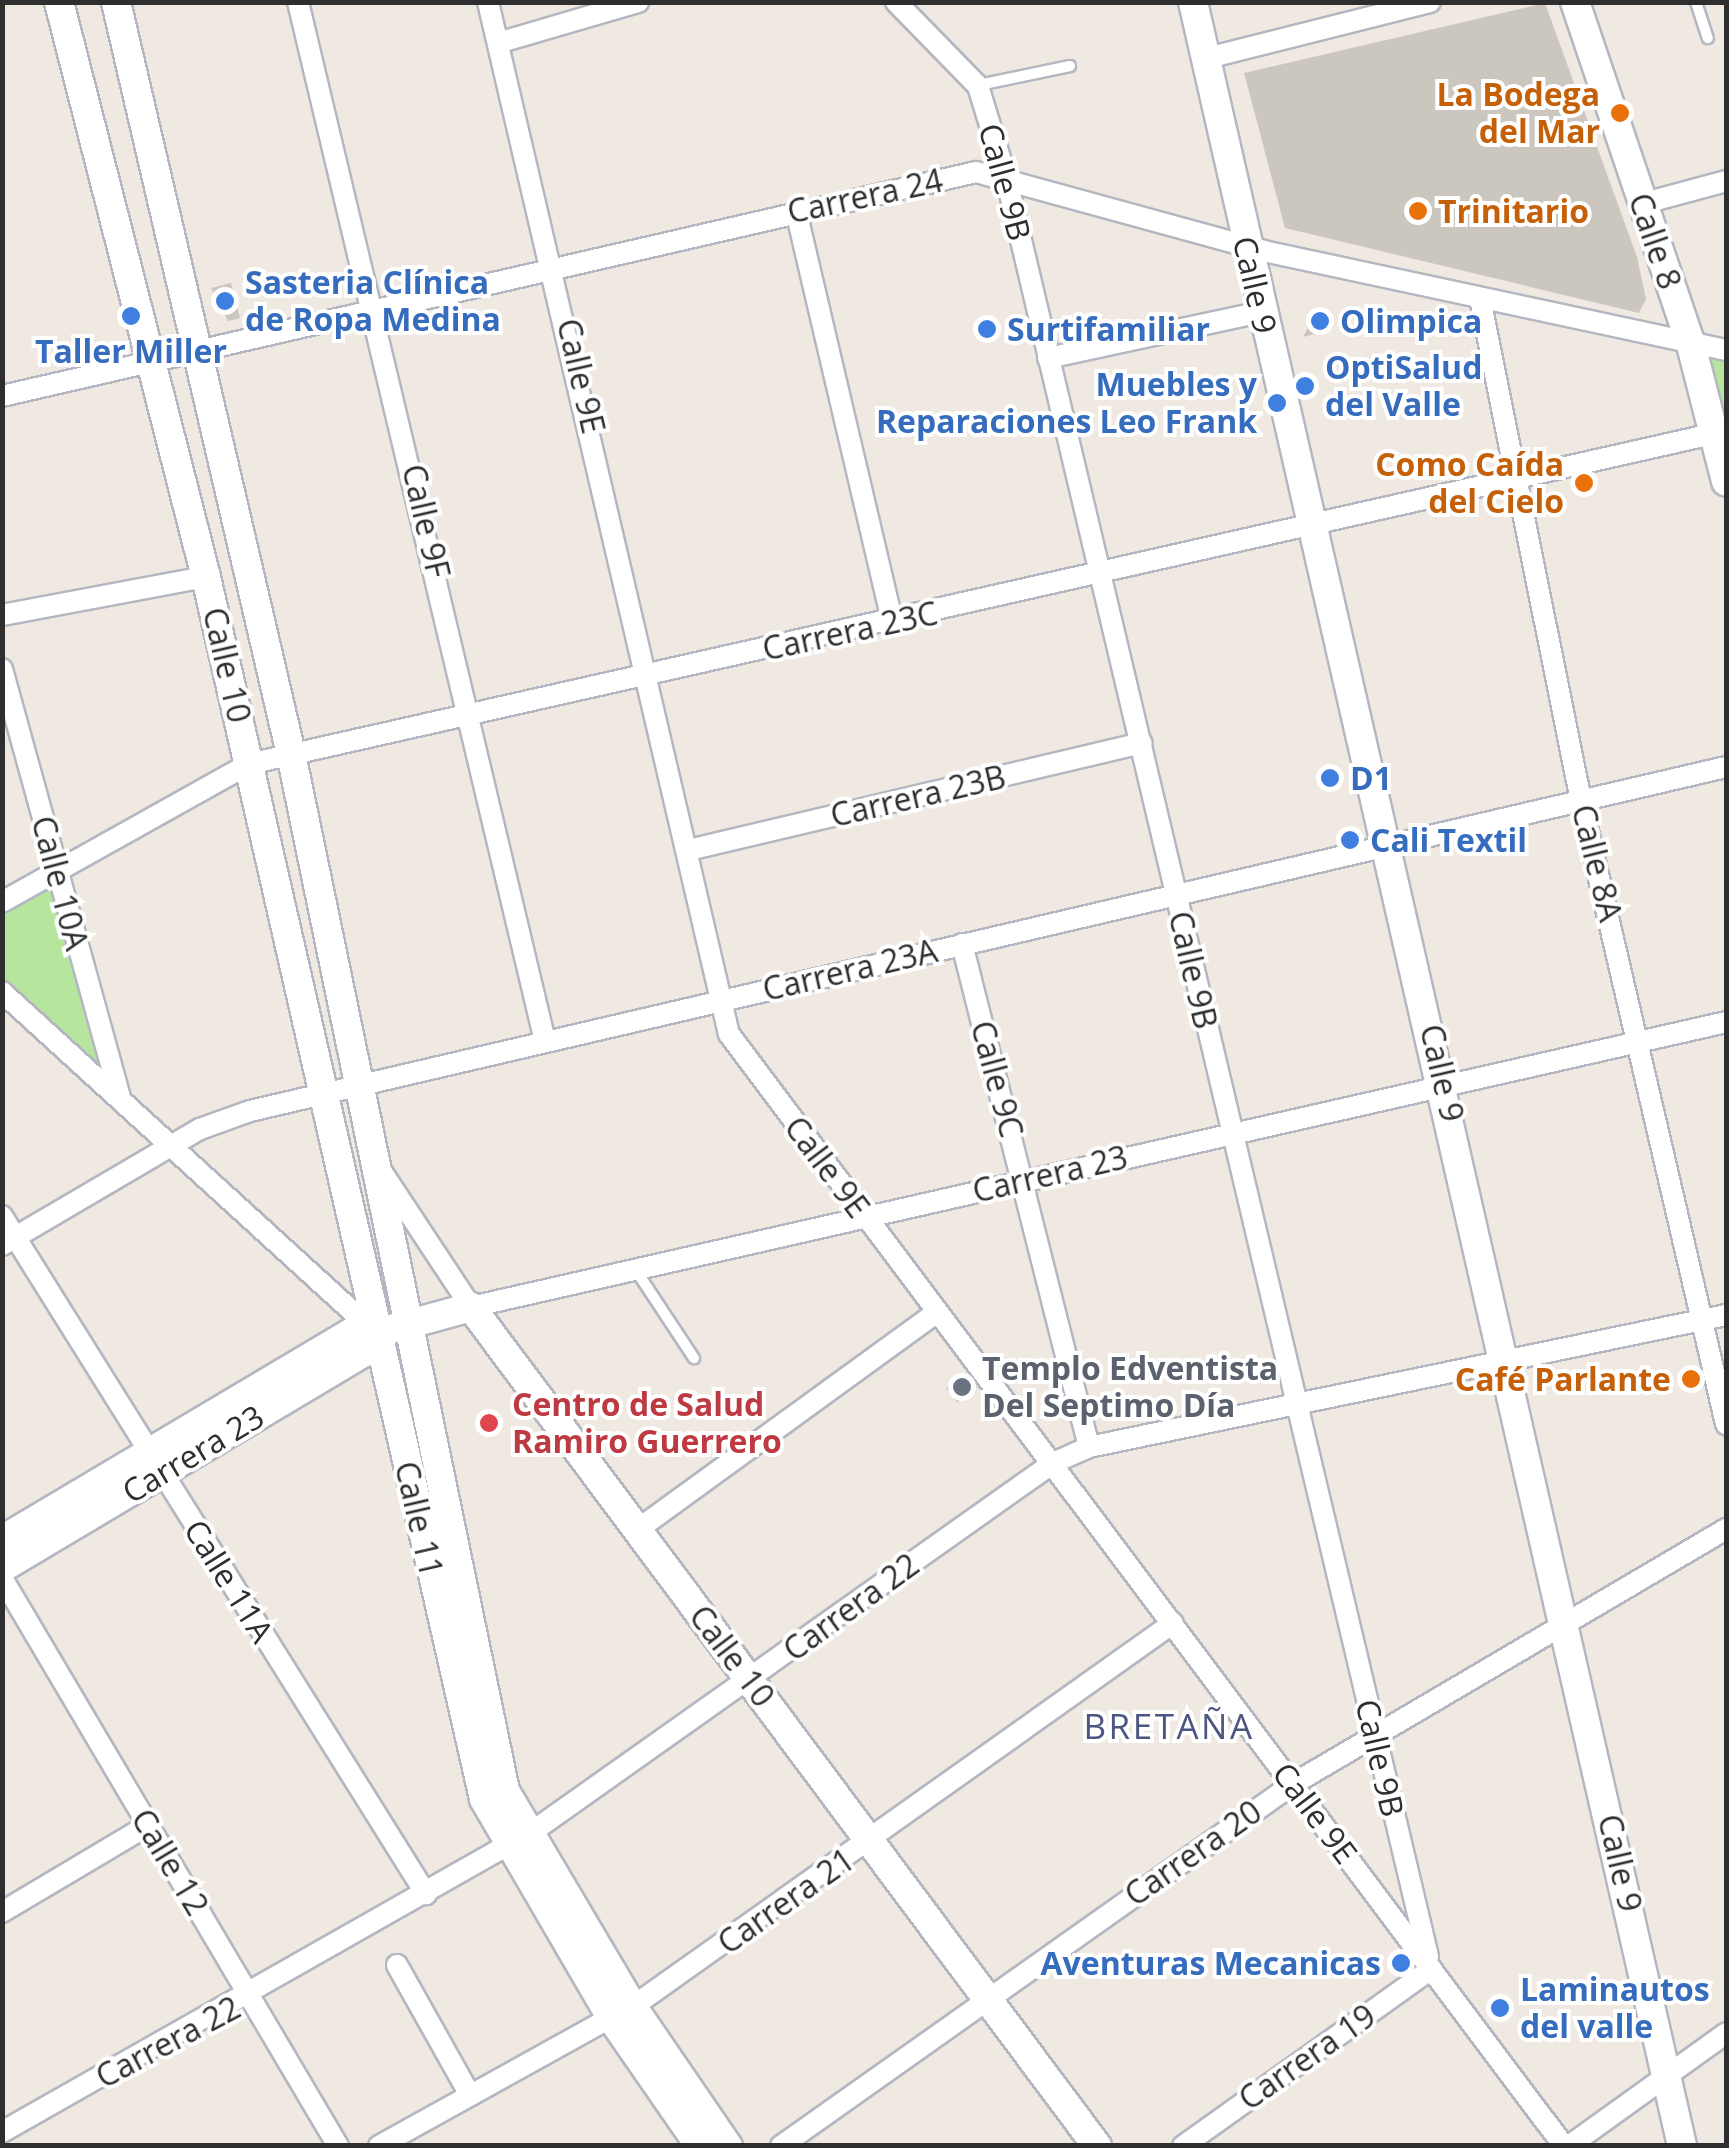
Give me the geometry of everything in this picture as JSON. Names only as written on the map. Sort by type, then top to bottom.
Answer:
[{"type":"street","name":"Calle 10","points":[[59,2],[206,577],[376,1333]]},
{"type":"street","name":"Calle 10","points":[[116,2],[201,352],[291,754],[404,1321]]},
{"type":"street","name":"Calle 9F","points":[[298,2],[378,313],[545,1041]]},
{"type":"street","name":"Calle 9E","points":[[488,2],[556,268],[693,849],[729,1034],[1566,2146]]},
{"type":"street","points":[[501,42],[638,2]]},
{"type":"street","name":"Calle 9B","points":[[896,2],[978,86],[1007,181],[1048,358],[1106,574],[1176,895],[1431,1969]]},
{"type":"street","name":"Calle 9","points":[[1193,2],[1261,312],[1445,1083],[1504,1362],[1682,2146]]},
{"type":"street","points":[[1207,58],[1430,2]]},
{"type":"street","name":"Calle 8","points":[[1575,2],[1721,432],[1726,481]]},
{"type":"street","name":"Carrera 24","points":[[2,396],[378,313],[796,211],[976,172],[1246,246],[1726,350]]},
{"type":"street","points":[[1641,204],[1726,180]]},
{"type":"street","points":[[796,211],[892,621]]},
{"type":"street","name":"Calle 8A","points":[[1480,299],[1580,801],[1642,1040],[1726,1424]]},
{"type":"street","points":[[1048,358],[1261,312]]},
{"type":"street","name":"Carrera 23C","points":[[2,902],[249,764],[1518,483],[1721,432]]},
{"type":"street","points":[[2,616],[206,577]]},
{"type":"street","name":"Calle 10A","points":[[2,669],[120,1096]]},
{"type":"street","name":"Carrera 23B","points":[[693,849],[1142,743]]},
{"type":"street","name":"Carrera 23A","points":[[9,1241],[171,1144],[224,1118],[1726,767]]},
{"type":"street","name":"Calle 9C","points":[[962,944],[1089,1447]]},
{"type":"street","points":[[2,992],[376,1333]]},
{"type":"street","name":"Carrera 23","points":[[2,1568],[358,1329],[376,1333],[404,1321],[1726,1022]]},
{"type":"street","name":"Calle 10","points":[[375,1161],[471,1308],[1097,2146]]},
{"type":"street","name":"Calle 11A","points":[[2,1216],[9,1241],[426,1894]]},
{"type":"street","points":[[637,1530],[938,1312]]},
{"type":"street","name":"Carrera 22","points":[[2,2132],[252,1996],[516,1841],[750,1680],[1053,1463],[1089,1447],[1298,1401],[1726,1315]]},
{"type":"street","name":"Calle 11","points":[[404,1321],[516,1841]]},
{"type":"street","name":"Calle 11","points":[[376,1333],[484,1800],[516,1841],[700,2146]]},
{"type":"street","name":"Carrera 23","points":[[2,1540],[154,1464]]},
{"type":"street","name":"Carrera 20","points":[[781,2146],[1293,1784],[1726,1529]]},
{"type":"street","name":"Calle 12","points":[[2,1578],[338,2146]]},
{"type":"street","name":"Carrera 21","points":[[379,2146],[622,2013],[870,1842],[1173,1623]]},
{"type":"street","points":[[2,1912],[148,1826]]},
{"type":"street","points":[[397,1965],[470,2095]]},
{"type":"street","name":"Carrera 19","points":[[1182,2146],[1431,1969]]},
{"type":"street","name":"Calle 11","points":[[622,2013],[728,2146]]},
{"type":"street","points":[[1566,2146],[1726,2033]]},
{"type":"lane","points":[[1696,2],[1708,38]]},
{"type":"lane","points":[[978,86],[1070,66]]},
{"type":"lane","points":[[634,1270],[694,1358]]},
{"type":"green space","points":[[1690,341],[1726,350],[1726,431]]},
{"type":"green space","points":[[56,872],[120,1096],[3,993],[3,902]]},
{"type":"building","points":[[1545,3],[1637,257],[1646,299],[1639,313],[1285,228],[1244,73]]},
{"type":"building","name":"Sasteria Clínica de Ropa Medina","points":[[231,283],[240,318],[228,321],[211,288]]},
{"type":"building","name":"Olimpica","points":[[1326,313],[1330,330],[1303,337],[1314,316]]},
{"type":"building","name":"Templo Edventista Del Septimo Día","points":[[966,1373],[977,1387],[957,1403],[946,1388]]},
{"type":"place","name":"La Bodega del Mar","points":[[1620,113]]},
{"type":"place","name":"Trinitario","points":[[1418,211]]},
{"type":"place","name":"Sasteria Clínica de Ropa Medina","points":[[225,301]]},
{"type":"place","name":"Taller Miller","points":[[131,316]]},
{"type":"place","name":"Olimpica","points":[[1320,321]]},
{"type":"place","name":"Surtifamiliar","points":[[987,329]]},
{"type":"place","name":"OptiSalud del Valle","points":[[1305,386]]},
{"type":"place","name":"Muebles y Reparaciones Leo Frank","points":[[1277,403]]},
{"type":"place","name":"Como Caída del Cielo","points":[[1584,483]]},
{"type":"place","name":"D1","points":[[1330,778]]},
{"type":"place","name":"Cali Textil","points":[[1350,840]]},
{"type":"place","name":"Café Parlante","points":[[1691,1379]]},
{"type":"place","name":"Templo Edventista Del Septimo Día","points":[[962,1387]]},
{"type":"place","name":"Centro de Salud Ramiro Guerrero","points":[[489,1423]]},
{"type":"place","name":"Aventuras Mecanicas","points":[[1401,1963]]},
{"type":"place","name":"Laminautos del valle","points":[[1500,2008]]},
{"type":"district","name":"BRETAÑA","points":[[1169,1726]]}]
